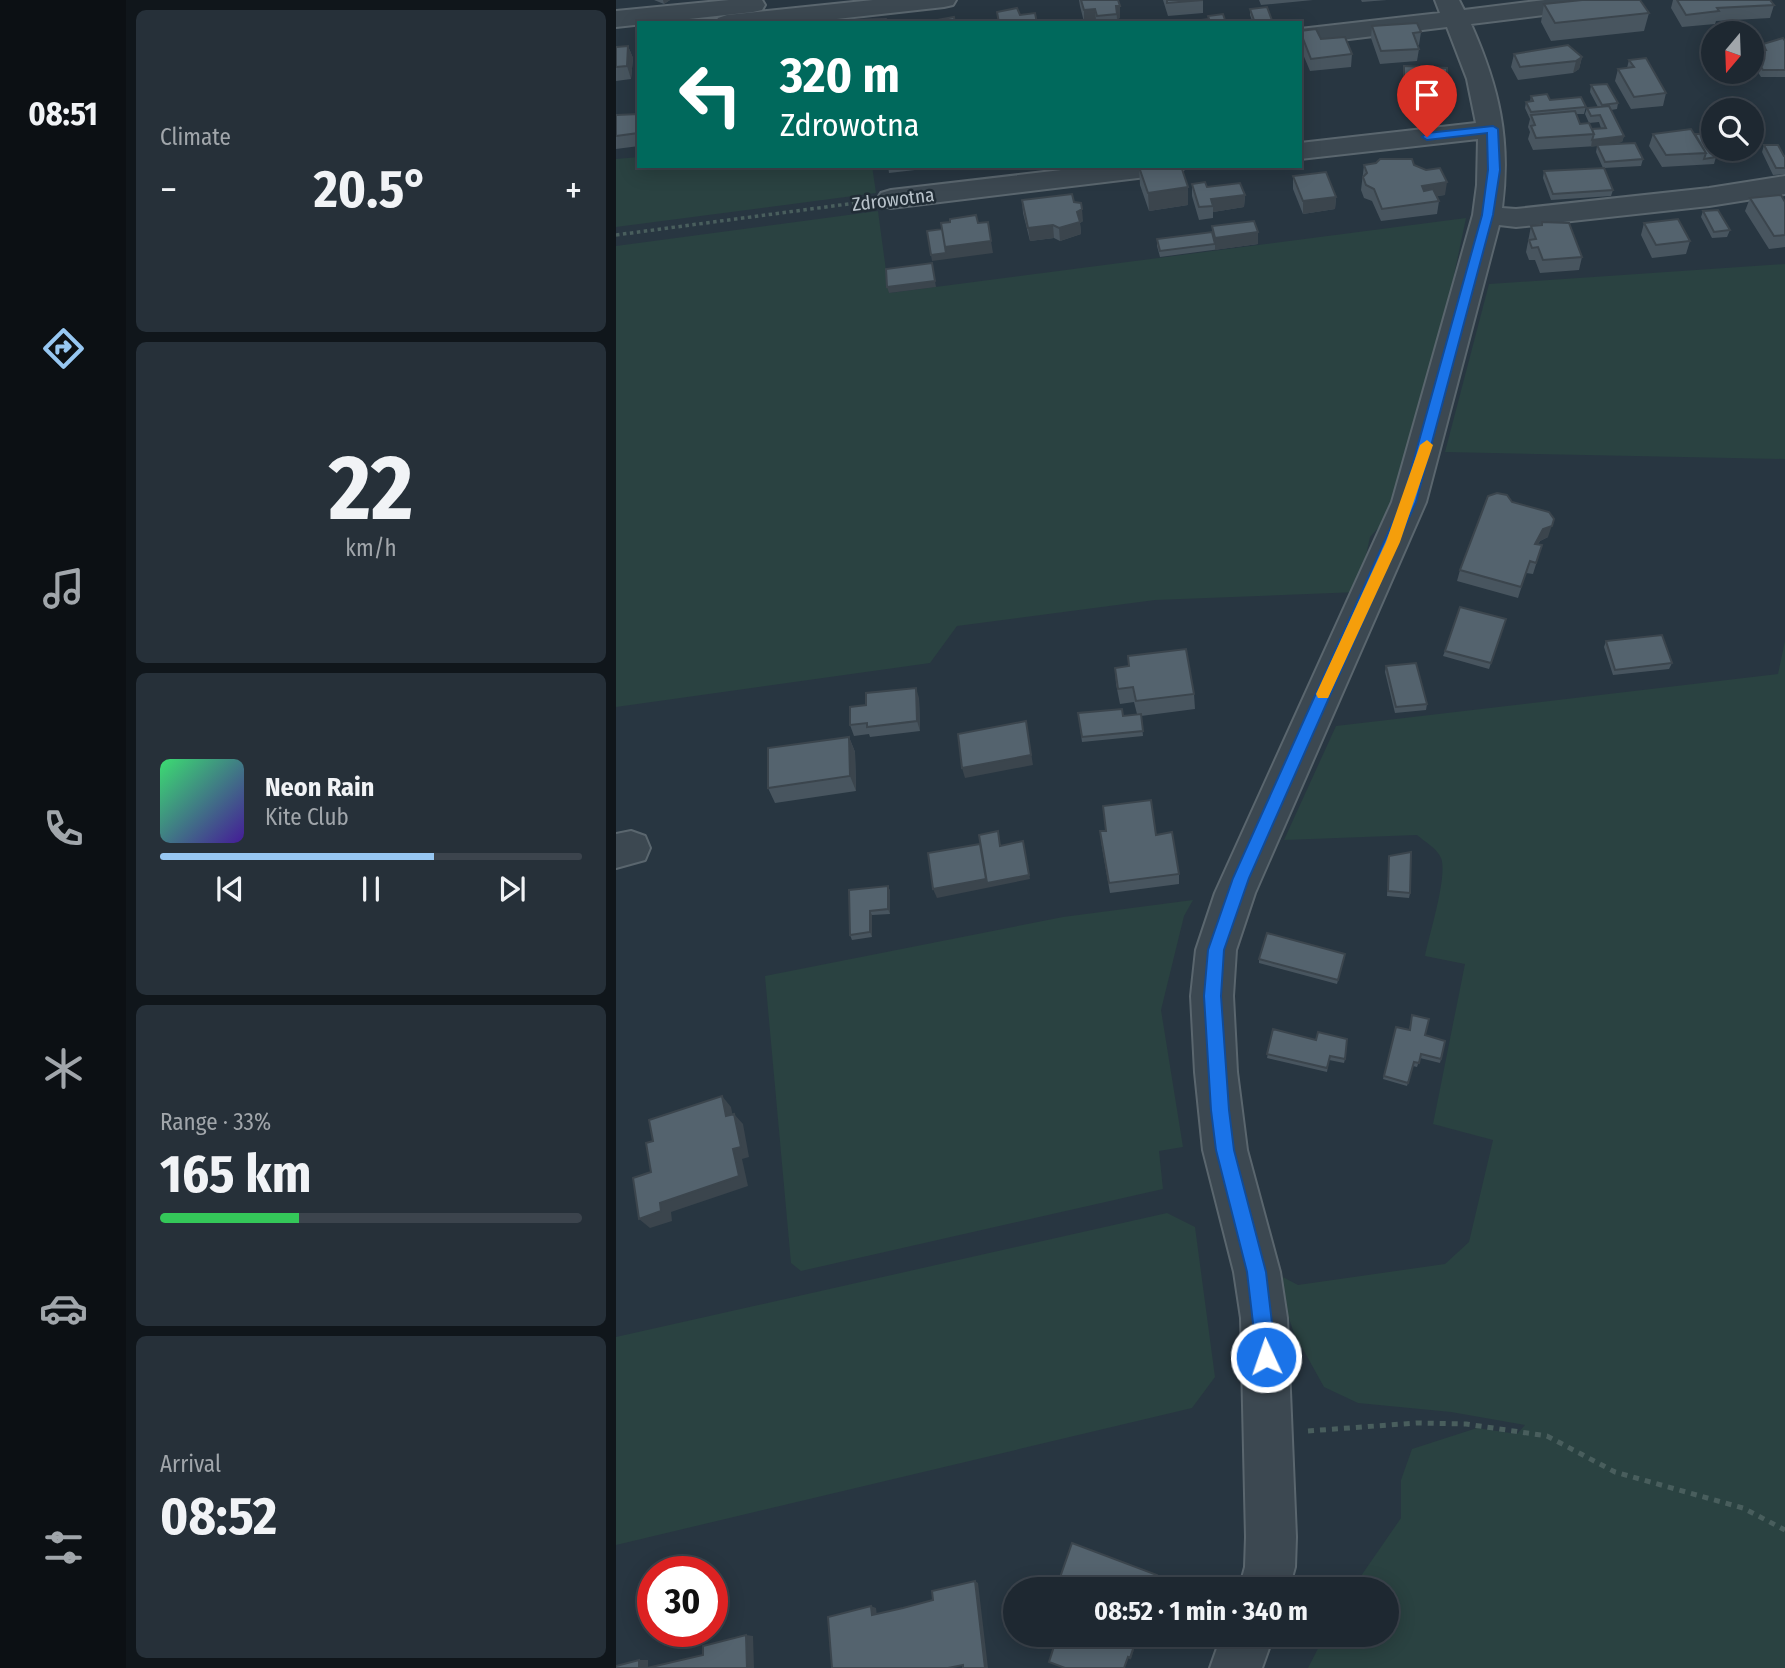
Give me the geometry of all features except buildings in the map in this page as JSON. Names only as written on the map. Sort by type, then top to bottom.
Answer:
[{"type":"street","points":[[616,19],[805,0]]},
{"type":"street","points":[[746,21],[944,0]]},
{"type":"street","points":[[1302,37],[1452,10],[1469,15],[1606,0]]},
{"type":"street","points":[[1267,1577],[1271,1537],[1264,1318],[1257,1272],[1225,1150],[1212,996],[1216,950],[1239,883],[1409,502],[1488,215],[1494,170],[1493,129],[1482,80],[1452,10]]},
{"type":"street","points":[[616,34],[637,32]]},
{"type":"street","points":[[1302,151],[1493,129]]},
{"type":"street","name":"Zdrowotna","points":[[891,199],[1154,168]]},
{"type":"street","points":[[1488,215],[1516,218],[1709,197],[1785,185]]},
{"type":"street","points":[[1236,1668],[1243,1647]]},
{"type":"path","name":"Zdrowotna","points":[[616,235],[891,199]]},
{"type":"path","points":[[1269,1434],[1416,1423],[1466,1423],[1516,1430],[1560,1441],[1615,1472],[1743,1508],[1785,1530]]},
{"type":"green space","points":[[637,157],[637,168],[872,168],[876,193],[616,227],[616,159]]},
{"type":"green space","points":[[878,211],[889,293],[1466,218],[1411,480],[1388,517],[1370,537],[1358,592],[1155,600],[957,626],[930,663],[616,707],[616,246]]},
{"type":"green space","points":[[1785,264],[1785,459],[1445,452],[1489,284]]},
{"type":"green space","points":[[1785,641],[1785,1668],[1308,1668],[1319,1647],[1399,1647],[1399,1577],[1360,1577],[1401,1518],[1401,1480],[1412,1449],[1477,1428],[1517,1434],[1525,1425],[1451,1412],[1358,1403],[1324,1387],[1294,1333],[1273,1272],[1298,1285],[1445,1264],[1469,1242],[1493,1140],[1433,1124],[1465,964],[1425,956],[1442,878],[1439,854],[1417,835],[1284,840],[1336,726],[1778,674]]},
{"type":"green space","points":[[1193,900],[1184,916],[1161,1010],[1183,1147],[1159,1151],[1163,1189],[801,1271],[791,1263],[765,976],[1063,917]]},
{"type":"green space","points":[[1167,1213],[1195,1227],[1215,1377],[1192,1408],[616,1545],[616,1337]]},
{"type":"slow traffic","points":[[1323,694],[1393,542],[1427,445]]},
{"type":"route","points":[[1266,1357],[1264,1318],[1257,1272],[1225,1150],[1220,1110],[1212,996],[1216,950],[1241,878],[1310,721],[1365,607],[1409,502],[1420,470],[1488,215],[1494,170],[1493,129],[1427,137]]}]
